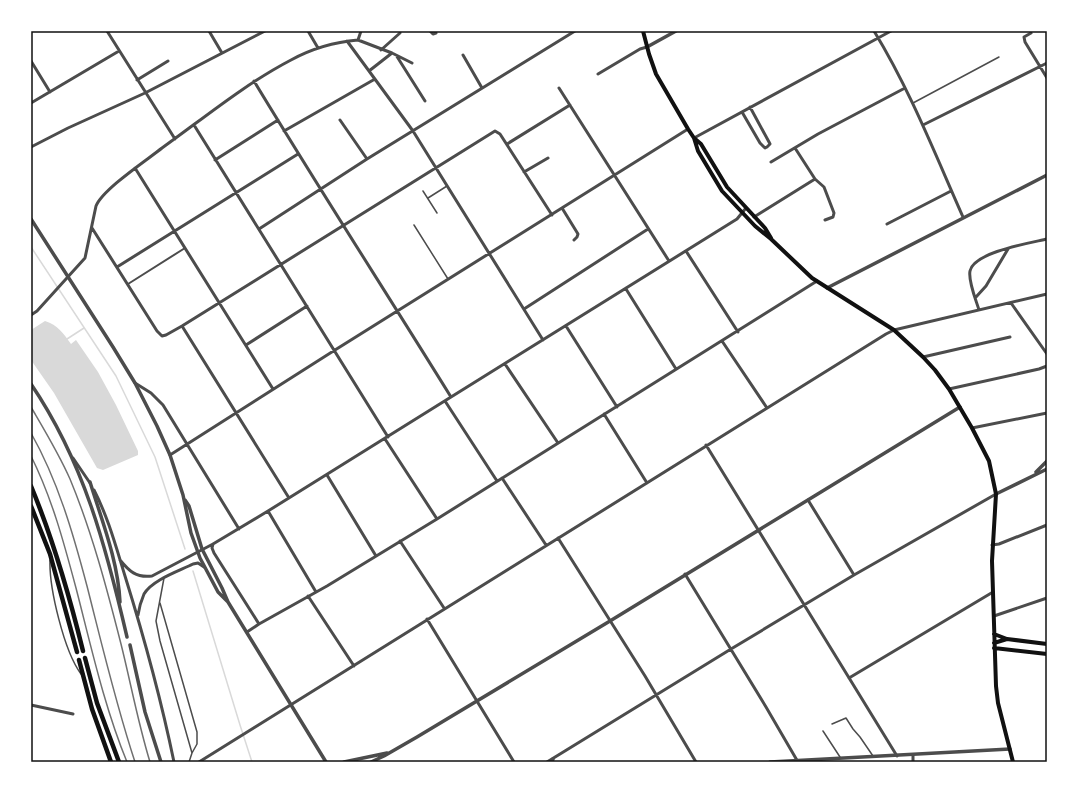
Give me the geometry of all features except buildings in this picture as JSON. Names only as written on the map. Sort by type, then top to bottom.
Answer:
[{"type":"highway","points":[[31,486],[45,519],[62,571],[83,650]]},
{"type":"highway","points":[[31,506],[50,554],[77,652]]},
{"type":"highway","points":[[85,658],[97,703],[118,762]]},
{"type":"highway","points":[[79,660],[92,709],[111,762]]},
{"type":"main road","points":[[643,31],[656,74],[688,129],[694,138],[701,144],[727,187],[765,228],[771,239]]},
{"type":"main road","points":[[694,138],[696,146],[716,182],[742,213],[761,232],[771,239],[790,258],[817,281],[894,330],[924,357],[949,389],[989,461],[996,494],[992,545],[994,648],[997,697],[1013,762]]},
{"type":"main road","points":[[994,634],[1007,639],[1047,644]]},
{"type":"main road","points":[[994,643],[1007,639]]},
{"type":"main road","points":[[994,648],[1047,654]]},
{"type":"street","points":[[107,31],[174,139]]},
{"type":"street","points":[[215,31],[210,32],[222,53]]},
{"type":"street","points":[[31,147],[79,123],[145,94],[265,31]]},
{"type":"street","points":[[308,31],[318,48]]},
{"type":"street","points":[[358,40],[361,31]]},
{"type":"street","points":[[430,31],[433,34],[436,33]]},
{"type":"street","points":[[259,229],[320,188],[575,31]]},
{"type":"street","points":[[598,74],[640,49],[647,47],[676,31]]},
{"type":"street","points":[[874,31],[913,103],[963,217]]},
{"type":"street","points":[[694,138],[891,31]]},
{"type":"street","points":[[381,50],[400,33]]},
{"type":"street","points":[[1031,33],[1024,37],[1025,42],[1047,78]]},
{"type":"street","points":[[31,315],[37,311],[68,276],[83,263],[98,201],[104,194],[135,168],[254,81],[291,60],[318,48],[347,41],[358,40],[394,54],[412,63]]},
{"type":"street","points":[[347,41],[413,131],[543,340]]},
{"type":"street","points":[[31,103],[119,50]]},
{"type":"street","points":[[369,71],[394,54]]},
{"type":"street","points":[[394,54],[425,101]]},
{"type":"street","points":[[463,55],[482,88]]},
{"type":"street","points":[[31,61],[50,92]]},
{"type":"street","points":[[137,80],[168,61]]},
{"type":"street","points":[[923,125],[1047,63]]},
{"type":"street","points":[[284,131],[375,79]]},
{"type":"street","points":[[254,81],[298,154],[452,397]]},
{"type":"street","points":[[559,88],[669,262]]},
{"type":"street","points":[[770,162],[905,88]]},
{"type":"street","points":[[507,144],[570,105]]},
{"type":"street","points":[[742,112],[760,143],[765,148],[767,147],[770,144],[750,107]]},
{"type":"street","points":[[215,160],[278,120]]},
{"type":"street","points":[[340,120],[367,159]]},
{"type":"street","points":[[194,125],[335,350],[386,438],[437,519]]},
{"type":"street","points":[[170,455],[398,310],[490,254],[688,129]]},
{"type":"street","points":[[92,228],[157,332],[162,336],[182,326],[496,131],[507,144],[552,215]]},
{"type":"street","points":[[795,148],[815,179],[824,187],[834,213],[833,216],[825,220]]},
{"type":"street","points":[[117,267],[298,154]]},
{"type":"street","points":[[524,172],[548,158]]},
{"type":"street","points":[[135,168],[273,389]]},
{"type":"street","points":[[827,288],[1047,175]]},
{"type":"street","points":[[754,217],[815,179]]},
{"type":"street","points":[[887,224],[951,191]]},
{"type":"street","points":[[562,208],[578,234],[574,240]]},
{"type":"street","points":[[120,560],[133,574],[146,577],[152,576],[213,544],[268,512],[669,262],[737,219],[746,208]]},
{"type":"street","points":[[31,219],[135,383],[170,455],[183,495],[191,533],[197,552],[218,592],[228,602]]},
{"type":"street","points":[[524,309],[648,229]]},
{"type":"street","points":[[979,310],[970,280],[972,266],[986,256],[1009,248],[1047,239]]},
{"type":"street","points":[[128,284],[186,248]]},
{"type":"street","points":[[976,297],[986,286],[1009,248]]},
{"type":"street","points":[[686,251],[738,332]]},
{"type":"street","points":[[246,632],[316,592],[437,519],[676,369],[738,332],[817,281]]},
{"type":"street","points":[[626,288],[676,369]]},
{"type":"street","points":[[199,762],[886,334],[894,330],[1047,294]]},
{"type":"street","points":[[1011,303],[1047,354]]},
{"type":"street","points":[[246,345],[307,306]]},
{"type":"street","points":[[182,326],[237,412],[289,498]]},
{"type":"street","points":[[566,326],[617,407]]},
{"type":"street","points":[[924,357],[1010,337]]},
{"type":"street","points":[[722,341],[767,408]]},
{"type":"street","points":[[505,364],[558,443]]},
{"type":"street","points":[[949,389],[1047,366]]},
{"type":"street","points":[[135,383],[157,398],[239,529]]},
{"type":"street","points":[[31,384],[55,421],[72,458],[96,518],[127,637]]},
{"type":"street","points":[[446,401],[497,481]]},
{"type":"street","points":[[371,762],[610,621],[960,407]]},
{"type":"street","points":[[972,428],[1047,413]]},
{"type":"street","points":[[604,414],[647,483]]},
{"type":"street","points":[[706,446],[897,756]]},
{"type":"street","points":[[72,458],[90,482],[103,509],[138,617],[164,711],[174,762]]},
{"type":"street","points":[[1034,474],[1047,461]]},
{"type":"street","points":[[547,762],[553,760],[731,649],[854,575],[996,494],[1034,474],[1047,469]]},
{"type":"street","points":[[327,475],[376,556]]},
{"type":"street","points":[[502,478],[546,545]]},
{"type":"street","points":[[90,482],[118,579],[121,611]]},
{"type":"street","points":[[183,495],[189,506],[202,549],[228,602],[292,704],[326,762]]},
{"type":"street","points":[[808,500],[854,575]]},
{"type":"street","points":[[268,512],[316,592]]},
{"type":"street","points":[[992,545],[999,544],[1047,525]]},
{"type":"street","points":[[558,538],[657,695],[696,762]]},
{"type":"street","points":[[400,541],[444,608]]},
{"type":"street","points":[[213,544],[212,548],[214,553],[260,624]]},
{"type":"street","points":[[138,617],[141,602],[145,592],[150,587],[164,578],[193,564],[198,563],[204,567]]},
{"type":"street","points":[[685,574],[797,761]]},
{"type":"street","points":[[850,678],[993,592]]},
{"type":"street","points":[[308,596],[354,666]]},
{"type":"street","points":[[994,616],[1047,598]]},
{"type":"street","points":[[427,619],[514,762]]},
{"type":"street","points":[[130,645],[145,712],[161,762]]},
{"type":"street","points":[[31,706],[73,714]]},
{"type":"street","points":[[770,762],[1010,749]]},
{"type":"street","points":[[344,762],[390,752]]},
{"type":"street","points":[[913,755],[913,762]]},
{"type":"lane","points":[[913,103],[999,57]]},
{"type":"lane","points":[[428,198],[447,186]]},
{"type":"lane","points":[[424,191],[437,213]]},
{"type":"lane","points":[[414,225],[448,279]]},
{"type":"lane","points":[[50,554],[51,584],[63,631],[74,663],[83,676]]},
{"type":"lane","points":[[164,578],[156,621],[160,641],[192,753]]},
{"type":"lane","points":[[160,601],[197,732],[197,744],[189,762]]},
{"type":"lane","points":[[832,724],[846,718],[873,757]]},
{"type":"lane","points":[[823,731],[841,759]]},
{"type":"shaded area","points":[[45,321],[57,327],[71,344],[76,340],[98,372],[116,405],[138,451],[138,455],[103,470],[97,468],[54,393],[31,360],[31,330]]},
{"type":"waterway","points":[[31,247],[116,376],[155,457],[185,549]]},
{"type":"waterway","points":[[67,339],[84,328]]},
{"type":"waterway","points":[[193,571],[252,762]]},
{"type":"railway","points":[[31,407],[66,470],[85,519],[110,602],[150,762]]},
{"type":"railway","points":[[31,433],[41,451],[64,508],[87,586],[115,697],[135,762]]},
{"type":"railway","points":[[31,456],[57,521],[111,719],[127,762]]}]
